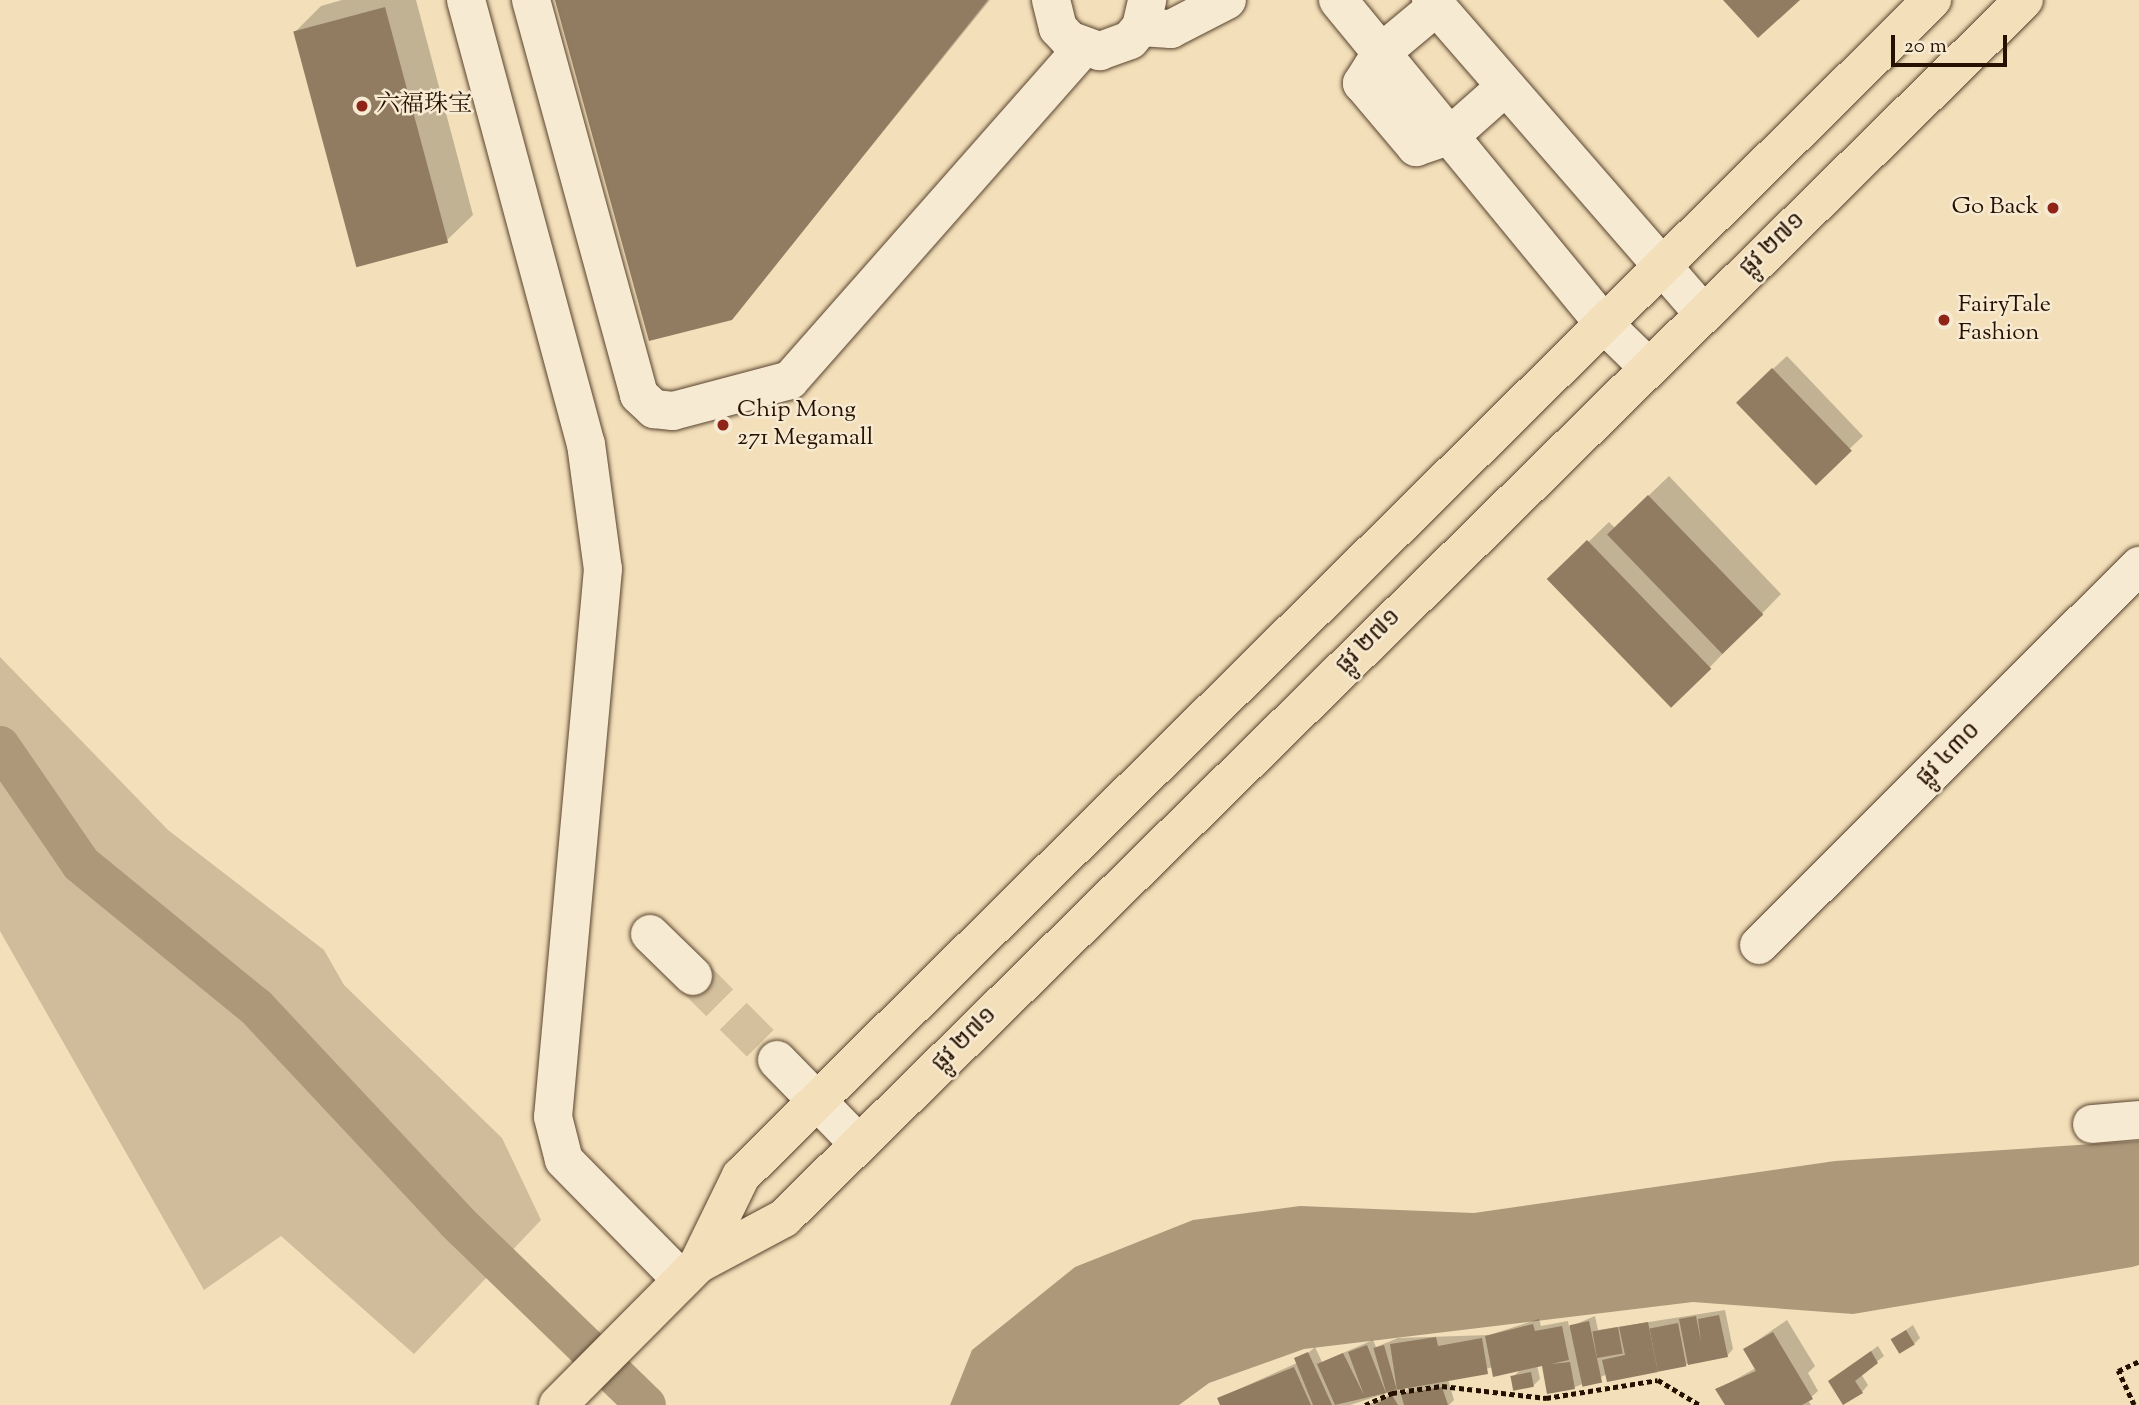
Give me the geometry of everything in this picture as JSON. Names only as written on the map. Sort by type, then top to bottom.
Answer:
[{"type":"main road","name":"ផ្លូវ ២៧១","points":[[682,1280],[741,1176],[1606,326],[1933,0]]},
{"type":"main road","name":"ផ្លូវ ២៧១","points":[[558,1405],[682,1280],[784,1218],[2024,0]]},
{"type":"street","points":[[466,0],[586,444],[603,569],[552,1117],[564,1160],[682,1280]]},
{"type":"street","points":[[531,0],[639,395],[654,409],[673,411],[790,380],[1083,48]]},
{"type":"street","points":[[1051,0],[1058,28],[1083,48],[1116,48],[1144,13],[1171,29],[1227,0]]},
{"type":"street","points":[[1338,0],[1606,326],[1648,367]]},
{"type":"street","points":[[1381,53],[1434,3],[1660,271],[1703,313]]},
{"type":"street","points":[[1451,135],[1504,88]]},
{"type":"street","name":"ផ្លូវ ៤៣០","points":[[1759,945],[2139,566]]},
{"type":"street","points":[[650,933],[693,976]]},
{"type":"street","points":[[778,1060],[859,1144]]},
{"type":"street","points":[[2092,1124],[2139,1120]]},
{"type":"path","points":[[2134,1405],[2118,1371],[2139,1361]]},
{"type":"path","points":[[1365,1405],[1392,1393],[1442,1386],[1546,1398],[1658,1380],[1700,1405]]},
{"type":"shaded area","points":[[0,657],[168,830],[324,950],[344,985],[502,1138],[541,1220],[414,1354],[281,1236],[204,1290],[0,931]]},
{"type":"shaded area","points":[[2139,1141],[2139,1265],[2132,1267],[1853,1314],[1693,1302],[1304,1349],[1209,1383],[1179,1405],[950,1405],[972,1350],[1075,1267],[1193,1220],[1300,1206],[1474,1213],[1835,1161]]},
{"type":"building","points":[[555,0],[988,0],[732,320],[649,341]]},
{"type":"building","points":[[1723,0],[1800,0],[1758,38]]},
{"type":"building","name":"六福珠宝","points":[[385,7],[448,243],[356,267],[293,32]]},
{"type":"building","points":[[1772,368],[1852,451],[1816,485],[1736,403]]},
{"type":"building","points":[[1648,495],[1763,614],[1722,654],[1607,535]]},
{"type":"building","points":[[1587,540],[1711,669],[1671,708],[1547,579]]},
{"type":"building","points":[[1719,1315],[1728,1357],[1688,1365],[1679,1319],[1696,1316],[1701,1342],[1698,1319]]},
{"type":"building","points":[[1589,1321],[1602,1383],[1583,1387],[1569,1325]]},
{"type":"building","points":[[1648,1322],[1658,1372],[1607,1382],[1602,1360],[1625,1355],[1619,1327]]},
{"type":"building","points":[[1678,1323],[1686,1366],[1658,1372],[1650,1329]]},
{"type":"building","points":[[1533,1324],[1535,1331],[1562,1326],[1569,1360],[1551,1364],[1570,1362],[1575,1389],[1547,1394],[1542,1366],[1493,1377],[1485,1336]]},
{"type":"building","points":[[1618,1327],[1623,1354],[1597,1358],[1592,1332]]},
{"type":"building","points":[[1906,1330],[1915,1345],[1899,1354],[1891,1339]]},
{"type":"building","points":[[1773,1332],[1813,1399],[1802,1405],[1725,1405],[1715,1389],[1756,1371],[1743,1349]]},
{"type":"building","points":[[1436,1337],[1438,1346],[1482,1338],[1488,1374],[1397,1390],[1390,1344]]},
{"type":"building","points":[[1367,1345],[1386,1393],[1335,1405],[1317,1364],[1343,1353],[1364,1395],[1348,1352]]},
{"type":"building","points":[[1384,1345],[1397,1389],[1386,1392],[1373,1348]]},
{"type":"building","points":[[1871,1351],[1878,1363],[1855,1381],[1863,1393],[1843,1405],[1828,1381]]},
{"type":"building","points":[[1308,1352],[1332,1405],[1313,1405],[1294,1358]]},
{"type":"building","points":[[1294,1367],[1311,1405],[1220,1405],[1217,1398]]},
{"type":"building","points":[[1531,1372],[1534,1387],[1513,1391],[1510,1376]]},
{"type":"building","points":[[1442,1387],[1448,1405],[1404,1405],[1401,1394]]},
{"type":"building","points":[[1392,1395],[1398,1405],[1375,1405]]},
{"type":"waterway","points":[[0,746],[81,864],[256,1007],[457,1222],[646,1405]]},
{"type":"tunnel","points":[[693,976],[777,1060]]},
{"type":"place","name":"六福珠宝","points":[[362,106]]},
{"type":"place","name":"Go Back","points":[[2053,208]]},
{"type":"place","name":"FairyTale Fashion","points":[[1944,320]]},
{"type":"place","name":"Chip Mong 271 Megamall","points":[[723,425]]}]
